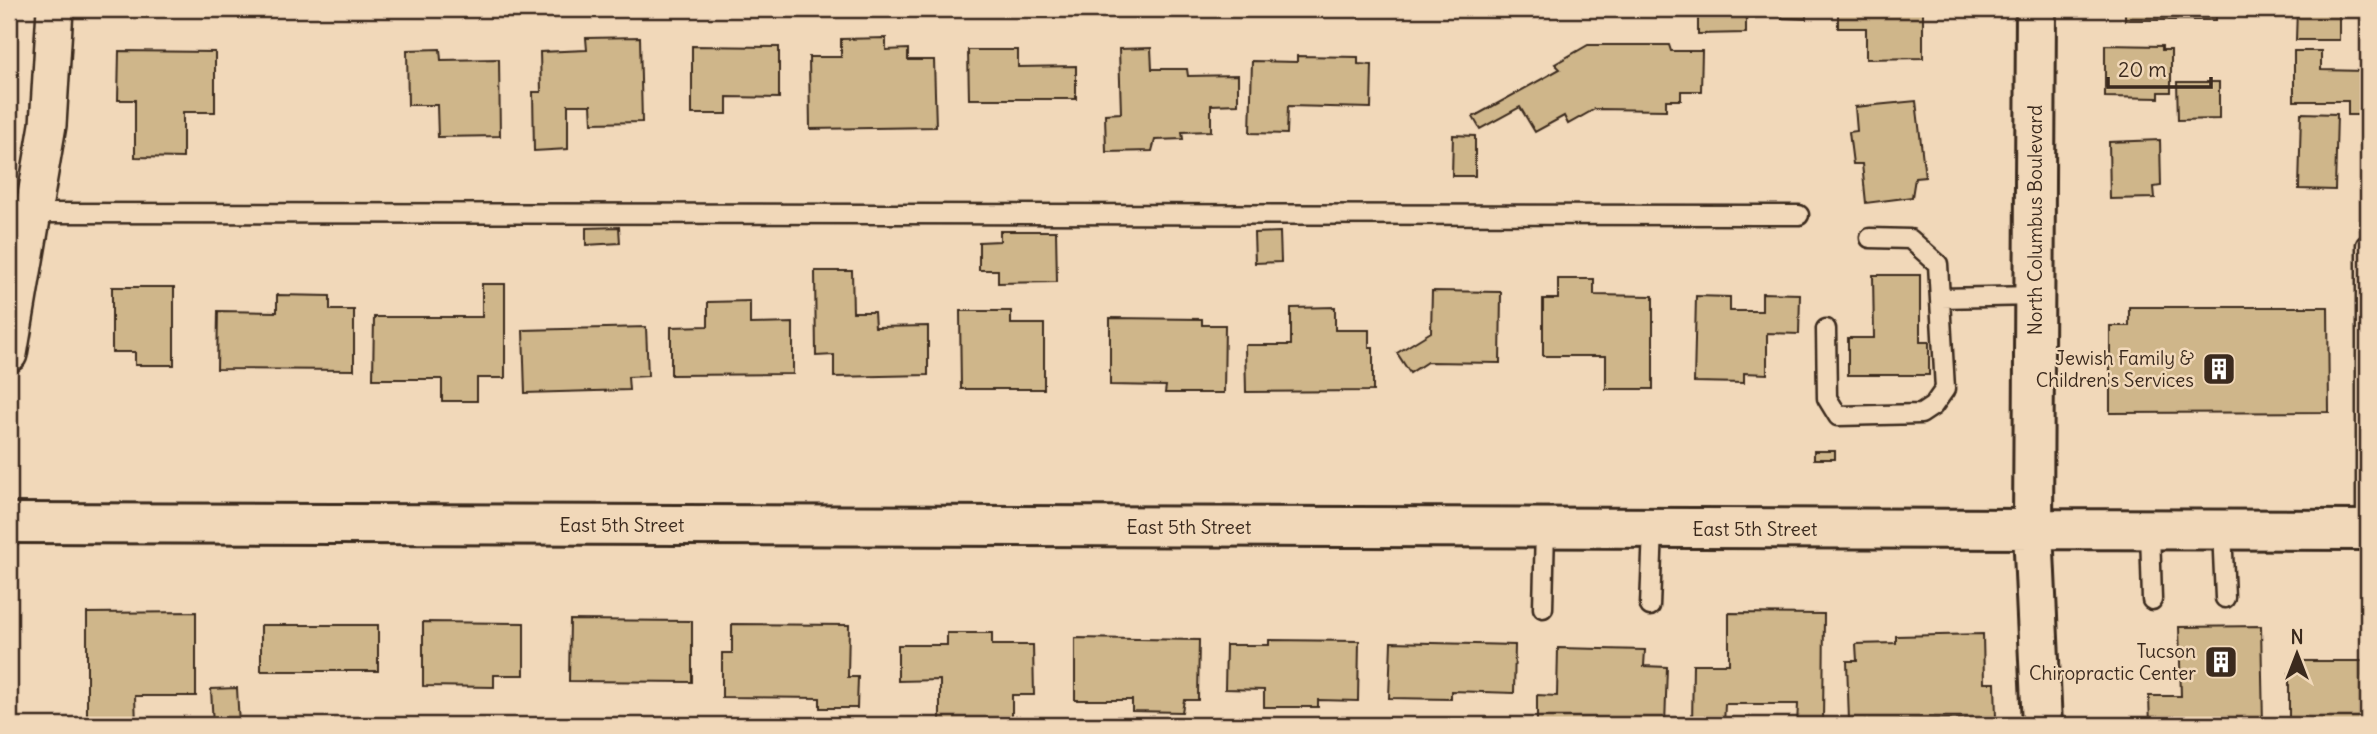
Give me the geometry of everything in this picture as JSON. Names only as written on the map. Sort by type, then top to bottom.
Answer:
[{"type":"street","points":[[9,354],[21,213],[48,125],[55,9]]},
{"type":"street","name":"North Columbus Boulevard","points":[[2036,9],[2034,530],[2042,725]]},
{"type":"street","name":"East 5th Street","points":[[9,523],[2367,530]]},
{"type":"lane","points":[[21,213],[1799,215]]},
{"type":"lane","points":[[1826,329],[1827,398],[1838,416],[1921,414],[1933,406],[1945,389],[1938,264],[1910,239],[1870,238]]},
{"type":"lane","points":[[2366,245],[2367,530]]},
{"type":"lane","points":[[1941,298],[2035,296]]},
{"type":"lane","points":[[1543,608],[1545,529]]},
{"type":"lane","points":[[1650,606],[1653,529]]},
{"type":"lane","points":[[2150,530],[2152,600]]},
{"type":"lane","points":[[2222,530],[2225,598]]},
{"type":"building","points":[[1698,9],[1746,9],[1746,33],[1698,34]]},
{"type":"building","points":[[1783,9],[1806,9],[1806,19],[1782,18]]},
{"type":"building","points":[[1838,9],[1923,9],[1923,58],[1866,59],[1866,28],[1838,28]]},
{"type":"building","points":[[2125,9],[2216,9],[2216,20],[2125,20]]},
{"type":"building","points":[[2297,9],[2339,9],[2339,40],[2296,40]]},
{"type":"building","points":[[640,37],[642,122],[592,123],[591,105],[568,105],[568,149],[534,151],[533,92],[541,92],[540,52],[587,50],[586,38]]},
{"type":"building","points":[[886,38],[886,50],[908,49],[908,60],[934,60],[936,127],[810,129],[809,57],[841,57],[841,39]]},
{"type":"building","points":[[2364,42],[2368,42],[2368,115],[2348,115],[2348,101],[2294,101],[2294,51],[2321,51],[2321,70],[2364,71]]},
{"type":"building","points":[[1588,45],[1669,45],[1671,51],[1702,51],[1701,91],[1681,91],[1681,100],[1666,100],[1666,110],[1595,109],[1568,124],[1564,116],[1535,132],[1520,107],[1480,129],[1473,117],[1560,69],[1555,64]]},
{"type":"building","points":[[2105,45],[2162,46],[2162,50],[2171,50],[2171,92],[2159,92],[2159,98],[2105,97]]},
{"type":"building","points":[[692,46],[779,47],[779,98],[727,97],[727,114],[692,114]]},
{"type":"building","points":[[1151,48],[1152,69],[1187,69],[1188,76],[1238,75],[1238,104],[1211,105],[1211,131],[1182,132],[1183,139],[1155,140],[1152,151],[1106,152],[1105,114],[1121,113],[1119,49]]},
{"type":"building","points":[[440,49],[441,60],[499,59],[500,136],[438,137],[437,105],[408,105],[407,50]]},
{"type":"building","points":[[968,50],[1018,50],[1018,67],[1076,66],[1076,99],[969,99]]},
{"type":"building","points":[[119,51],[215,52],[215,112],[183,112],[183,158],[135,157],[135,100],[118,100]]},
{"type":"building","points":[[1297,56],[1358,57],[1358,64],[1372,65],[1371,108],[1288,106],[1287,134],[1250,133],[1252,61],[1297,62]]},
{"type":"building","points":[[2177,82],[2219,82],[2219,119],[2178,120]]},
{"type":"building","points":[[1916,101],[1925,177],[1915,178],[1912,197],[1866,203],[1862,164],[1853,164],[1849,132],[1857,131],[1855,107]]},
{"type":"building","points":[[2301,113],[2337,114],[2335,190],[2299,189]]},
{"type":"building","points":[[1453,135],[1475,136],[1475,176],[1452,176]]},
{"type":"building","points":[[2160,140],[2161,186],[2154,187],[2155,198],[2110,199],[2109,142]]},
{"type":"building","points":[[619,227],[620,243],[586,245],[586,228]]},
{"type":"building","points":[[1000,231],[1056,231],[1057,282],[998,283],[998,270],[979,270],[979,242],[1000,241]]},
{"type":"building","points":[[1280,232],[1281,262],[1255,263],[1254,233]]},
{"type":"building","points":[[815,271],[852,271],[853,312],[874,312],[875,327],[928,326],[928,375],[834,377],[834,355],[816,356]]},
{"type":"building","points":[[1873,275],[1920,275],[1920,342],[1929,342],[1929,375],[1848,375],[1848,338],[1874,338]]},
{"type":"building","points":[[1558,279],[1594,279],[1594,295],[1653,296],[1653,389],[1606,389],[1606,356],[1543,356],[1543,299],[1558,299]]},
{"type":"building","points":[[482,284],[505,284],[505,378],[477,378],[477,401],[442,401],[442,379],[373,379],[374,317],[482,317]]},
{"type":"building","points":[[112,287],[174,287],[174,365],[135,365],[135,352],[112,352]]},
{"type":"building","points":[[1432,291],[1501,292],[1500,363],[1427,362],[1410,373],[1397,353],[1431,332]]},
{"type":"building","points":[[1762,293],[1800,294],[1799,334],[1767,333],[1767,374],[1744,373],[1744,383],[1694,382],[1696,296],[1730,297],[1730,311],[1762,311]]},
{"type":"building","points":[[277,295],[330,296],[330,310],[354,310],[354,370],[217,369],[218,311],[277,312]]},
{"type":"building","points":[[750,301],[750,324],[793,323],[793,374],[671,375],[671,327],[708,326],[708,302]]},
{"type":"building","points":[[1335,307],[1335,330],[1369,330],[1369,347],[1373,347],[1373,391],[1246,392],[1245,345],[1291,345],[1291,308]]},
{"type":"building","name":"Jewish Family & Children's Services","points":[[2129,307],[2328,307],[2329,412],[2110,413],[2110,326],[2129,326]]},
{"type":"building","points":[[960,311],[1011,311],[1011,324],[1044,324],[1044,389],[961,389]]},
{"type":"building","points":[[1110,318],[1202,319],[1202,325],[1225,325],[1224,393],[1165,393],[1166,386],[1110,385]]},
{"type":"building","points":[[646,327],[648,376],[628,377],[629,390],[525,393],[523,330]]},
{"type":"building","points":[[1814,451],[1835,451],[1835,459],[1814,459]]},
{"type":"building","points":[[196,612],[196,696],[135,696],[136,725],[87,725],[87,613]]},
{"type":"building","points":[[1729,613],[1824,614],[1823,725],[1797,725],[1798,704],[1725,704],[1724,725],[1692,725],[1693,664],[1729,664]]},
{"type":"building","points":[[570,620],[692,621],[692,682],[569,681]]},
{"type":"building","points":[[423,622],[524,623],[524,675],[494,675],[494,687],[423,686]]},
{"type":"building","points":[[732,624],[849,625],[848,677],[858,677],[857,708],[820,708],[820,698],[722,697],[722,653],[732,653]]},
{"type":"building","points":[[261,625],[378,625],[378,671],[261,671]]},
{"type":"building","name":"Tucson Chiropractic Center","points":[[2261,626],[2263,725],[2150,725],[2149,696],[2181,696],[2179,627]]},
{"type":"building","points":[[947,633],[992,633],[992,645],[1033,645],[1034,695],[1012,695],[1012,724],[940,725],[940,680],[898,681],[898,645],[947,645]]},
{"type":"building","points":[[1983,634],[1984,683],[1995,683],[1996,718],[1849,721],[1847,661],[1857,661],[1856,644],[1896,643],[1896,636]]},
{"type":"building","points":[[1075,638],[1199,640],[1198,700],[1184,700],[1182,712],[1132,711],[1132,700],[1075,700]]},
{"type":"building","points":[[1269,640],[1359,641],[1358,701],[1318,700],[1318,707],[1264,707],[1264,690],[1225,689],[1226,645],[1269,645]]},
{"type":"building","points":[[1391,642],[1515,645],[1514,693],[1451,691],[1451,699],[1389,698]]},
{"type":"building","points":[[1558,648],[1645,650],[1644,666],[1667,667],[1665,725],[1537,725],[1537,695],[1557,696]]},
{"type":"building","points":[[2302,661],[2363,661],[2363,676],[2368,676],[2368,725],[2289,725],[2289,673],[2302,673]]},
{"type":"building","points":[[237,688],[239,725],[213,725],[211,689]]},
{"type":"place","name":"Jewish Family & Children's Services","points":[[2219,369]]},
{"type":"place","name":"Tucson Chiropractic Center","points":[[2221,662]]}]
